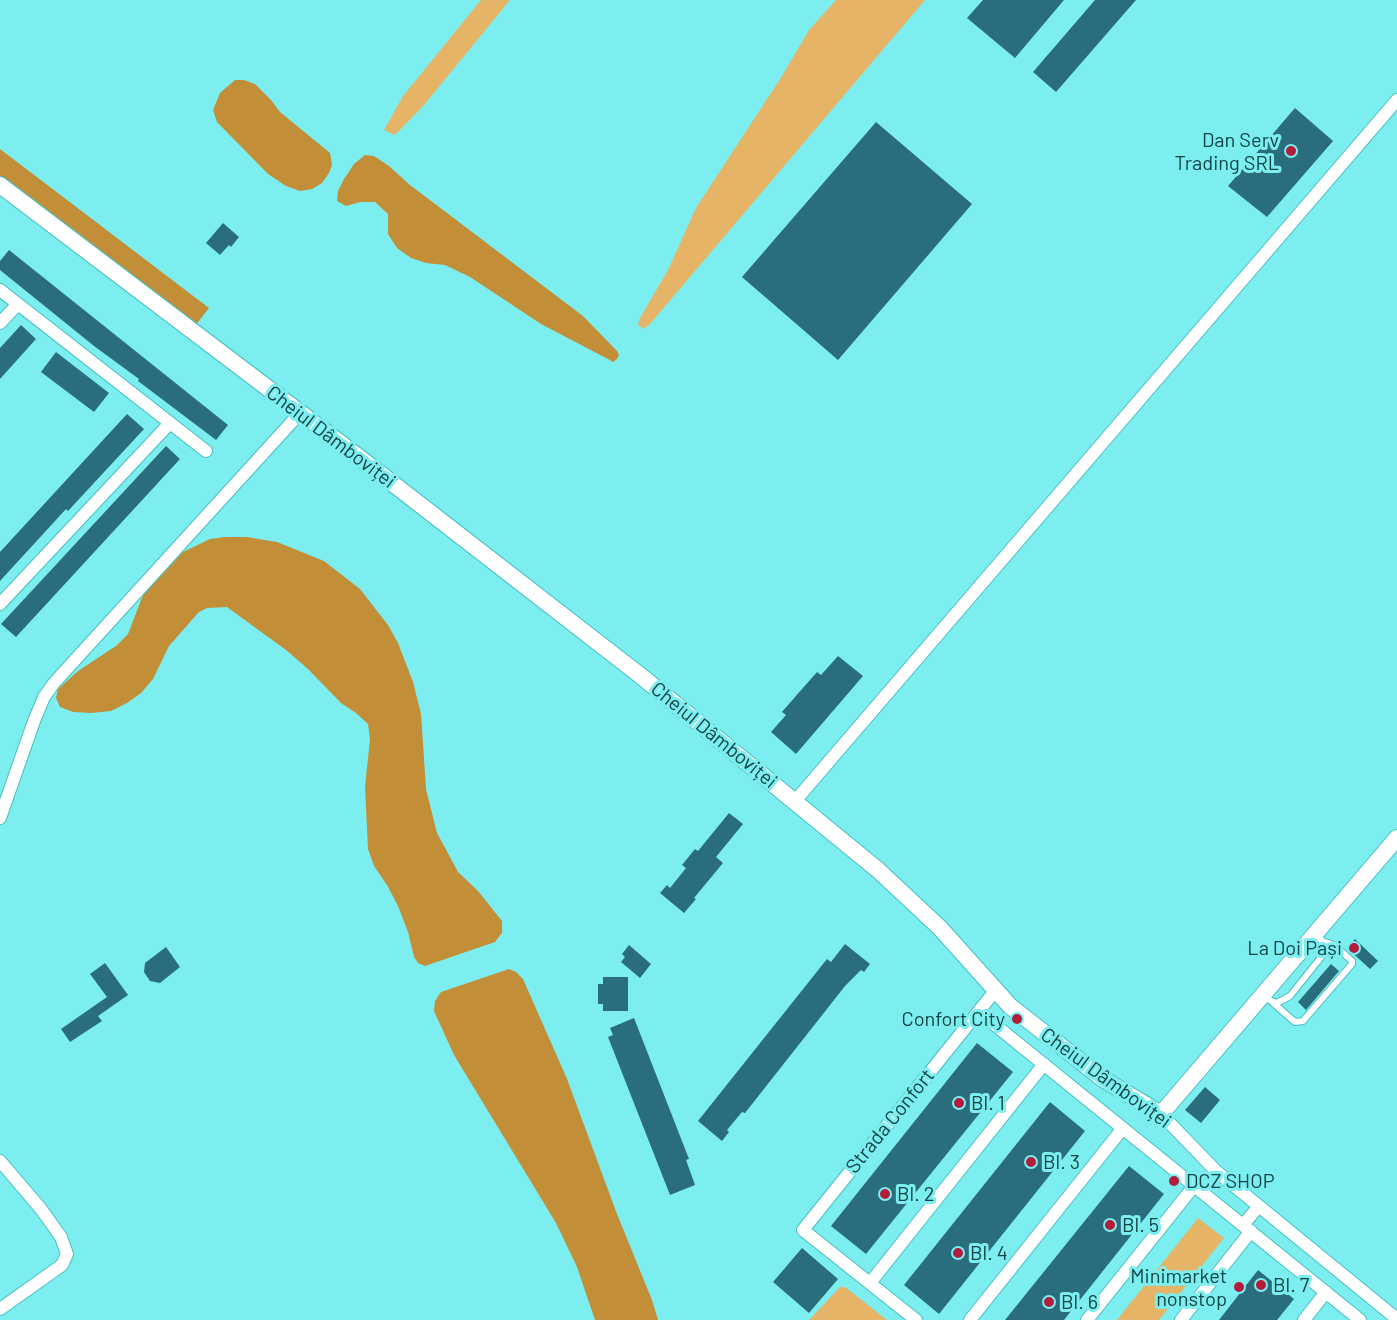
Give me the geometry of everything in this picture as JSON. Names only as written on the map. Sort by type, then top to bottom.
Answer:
[{"type":"street","points":[[795,801],[1397,100]]},
{"type":"street","name":"Cheiul Dâmboviței","points":[[2,192],[300,413],[567,618],[795,801],[924,912],[953,941],[1010,1006],[1081,1063],[1122,1092],[1161,1114],[1206,1162],[1397,1319]]},
{"type":"street","points":[[0,290],[206,451]]},
{"type":"street","points":[[0,324],[18,304]]},
{"type":"street","points":[[0,818],[34,721],[44,698],[54,683],[300,413]]},
{"type":"street","points":[[0,604],[170,423]]},
{"type":"street","points":[[1161,1114],[1267,1000],[1397,838]]},
{"type":"street","points":[[995,991],[979,1012],[1360,1320]]},
{"type":"street","name":"Strada Confort","points":[[916,1320],[803,1230],[979,1012]]},
{"type":"street","points":[[870,1283],[1044,1064]]},
{"type":"street","points":[[970,1320],[1123,1128]]},
{"type":"street","points":[[0,1161],[41,1209],[61,1237],[67,1254],[62,1265],[0,1310]]},
{"type":"street","points":[[1087,1320],[1194,1186]]},
{"type":"street","points":[[1181,1320],[1247,1228],[1259,1206]]},
{"type":"street","points":[[1304,1320],[1326,1292]]},
{"type":"lane","points":[[1267,1000],[1295,1022],[1303,1021],[1352,964],[1352,961],[1334,945],[1320,936]]},
{"type":"shaded area","points":[[481,0],[510,0],[424,105],[395,135],[384,130],[403,96]]},
{"type":"shaded area","points":[[836,0],[925,0],[650,324],[643,329],[638,324],[640,318],[668,270],[696,208],[782,76],[809,30]]},
{"type":"shaded area","points":[[235,80],[255,84],[280,112],[330,153],[332,165],[322,183],[312,189],[300,191],[286,186],[268,174],[217,122],[213,110],[220,93]]},
{"type":"shaded area","points":[[0,149],[209,308],[195,326],[0,177]]},
{"type":"shaded area","points":[[365,155],[374,156],[389,166],[410,185],[583,316],[617,351],[619,355],[617,359],[613,362],[541,324],[470,277],[445,265],[426,263],[411,258],[397,248],[388,234],[388,214],[375,202],[360,202],[346,206],[337,201],[338,191],[344,179],[354,164]]},
{"type":"shaded area","points":[[247,537],[277,542],[324,561],[360,589],[388,625],[398,643],[413,682],[421,714],[426,789],[437,833],[458,872],[478,891],[502,921],[502,933],[495,942],[425,966],[418,963],[398,906],[374,866],[368,849],[365,787],[370,739],[368,724],[341,703],[286,650],[227,607],[207,608],[199,612],[169,646],[153,679],[141,693],[127,703],[111,711],[91,713],[73,712],[60,707],[56,698],[58,689],[78,671],[116,646],[128,634],[143,595],[183,552],[210,539]]},
{"type":"shaded area","points":[[509,969],[523,979],[567,1079],[658,1320],[595,1320],[577,1267],[556,1223],[454,1055],[434,1011],[435,1001],[441,992]]},
{"type":"shaded area","points":[[1198,1218],[1224,1238],[1159,1320],[1117,1320]]},
{"type":"shaded area","points":[[840,1287],[845,1287],[887,1320],[809,1320]]},
{"type":"building","points":[[983,0],[1064,0],[1015,58],[967,18]]},
{"type":"building","points":[[1095,0],[1136,0],[1056,92],[1033,72]]},
{"type":"building","name":"Dan Serv Trading SRL","points":[[1295,108],[1333,141],[1267,217],[1228,186]]},
{"type":"building","points":[[876,122],[972,204],[838,360],[742,277]]},
{"type":"building","points":[[223,223],[239,237],[220,255],[206,243]]},
{"type":"building","points":[[9,250],[228,425],[216,440],[138,381],[139,379],[94,346],[0,270],[0,261]]},
{"type":"building","points":[[21,325],[36,339],[0,379],[0,348]]},
{"type":"building","points":[[56,352],[109,393],[94,412],[41,372]]},
{"type":"building","points":[[127,414],[144,429],[0,581],[0,552]]},
{"type":"building","points":[[166,446],[180,459],[16,637],[1,624]]},
{"type":"building","points":[[838,656],[863,676],[796,754],[771,732],[786,715],[782,712],[817,672],[821,675]]},
{"type":"building","points":[[729,813],[743,824],[716,857],[723,863],[684,913],[660,893],[667,885],[670,888],[686,868],[682,865],[695,849],[698,851]]},
{"type":"building","points":[[1355,939],[1378,961],[1370,969],[1347,948]]},
{"type":"building","points":[[845,944],[870,964],[864,972],[861,970],[845,986],[745,1113],[742,1112],[727,1130],[729,1132],[722,1141],[698,1121],[827,959],[831,962]]},
{"type":"building","points":[[629,945],[651,964],[640,978],[621,962],[625,957],[622,954]]},
{"type":"building","points":[[166,947],[180,967],[160,983],[150,981],[144,972],[145,963]]},
{"type":"building","points":[[105,963],[128,995],[98,1016],[102,1021],[70,1042],[61,1029],[107,997],[90,974]]},
{"type":"building","points":[[1331,964],[1339,971],[1306,1010],[1298,1002]]},
{"type":"building","points":[[603,977],[628,977],[628,1011],[603,1011],[603,1004],[598,1004],[598,984],[603,984]]},
{"type":"building","points":[[634,1018],[689,1159],[686,1160],[695,1185],[670,1195],[608,1037],[613,1035],[610,1028]]},
{"type":"building","points":[[977,1043],[1013,1072],[866,1254],[831,1226]]},
{"type":"building","points":[[1205,1087],[1220,1100],[1201,1123],[1185,1110]]},
{"type":"building","points":[[1050,1102],[1085,1131],[939,1314],[904,1285]]},
{"type":"building","name":"Bl. 5","points":[[1129,1166],[1164,1194],[1064,1320],[1005,1320]]},
{"type":"building","points":[[802,1248],[838,1279],[809,1313],[773,1282]]},
{"type":"building","name":"Bl. 7","points":[[1258,1270],[1294,1299],[1277,1320],[1219,1320]]},
{"type":"place","name":"Dan Serv Trading SRL","points":[[1291,151]]},
{"type":"place","name":"La Doi Pași","points":[[1354,948]]},
{"type":"place","name":"Confort City","points":[[1017,1019]]},
{"type":"place","name":"Bl. 1","points":[[959,1103]]},
{"type":"place","name":"Bl. 3","points":[[1031,1162]]},
{"type":"place","name":"DCZ SHOP","points":[[1174,1181]]},
{"type":"place","name":"Bl. 2","points":[[885,1194]]},
{"type":"place","name":"Bl. 5","points":[[1110,1225]]},
{"type":"place","name":"Bl. 4","points":[[958,1253]]},
{"type":"place","name":"Bl. 7","points":[[1261,1285]]},
{"type":"place","name":"Minimarket nonstop","points":[[1239,1287]]},
{"type":"place","name":"Bl. 6","points":[[1049,1302]]}]
